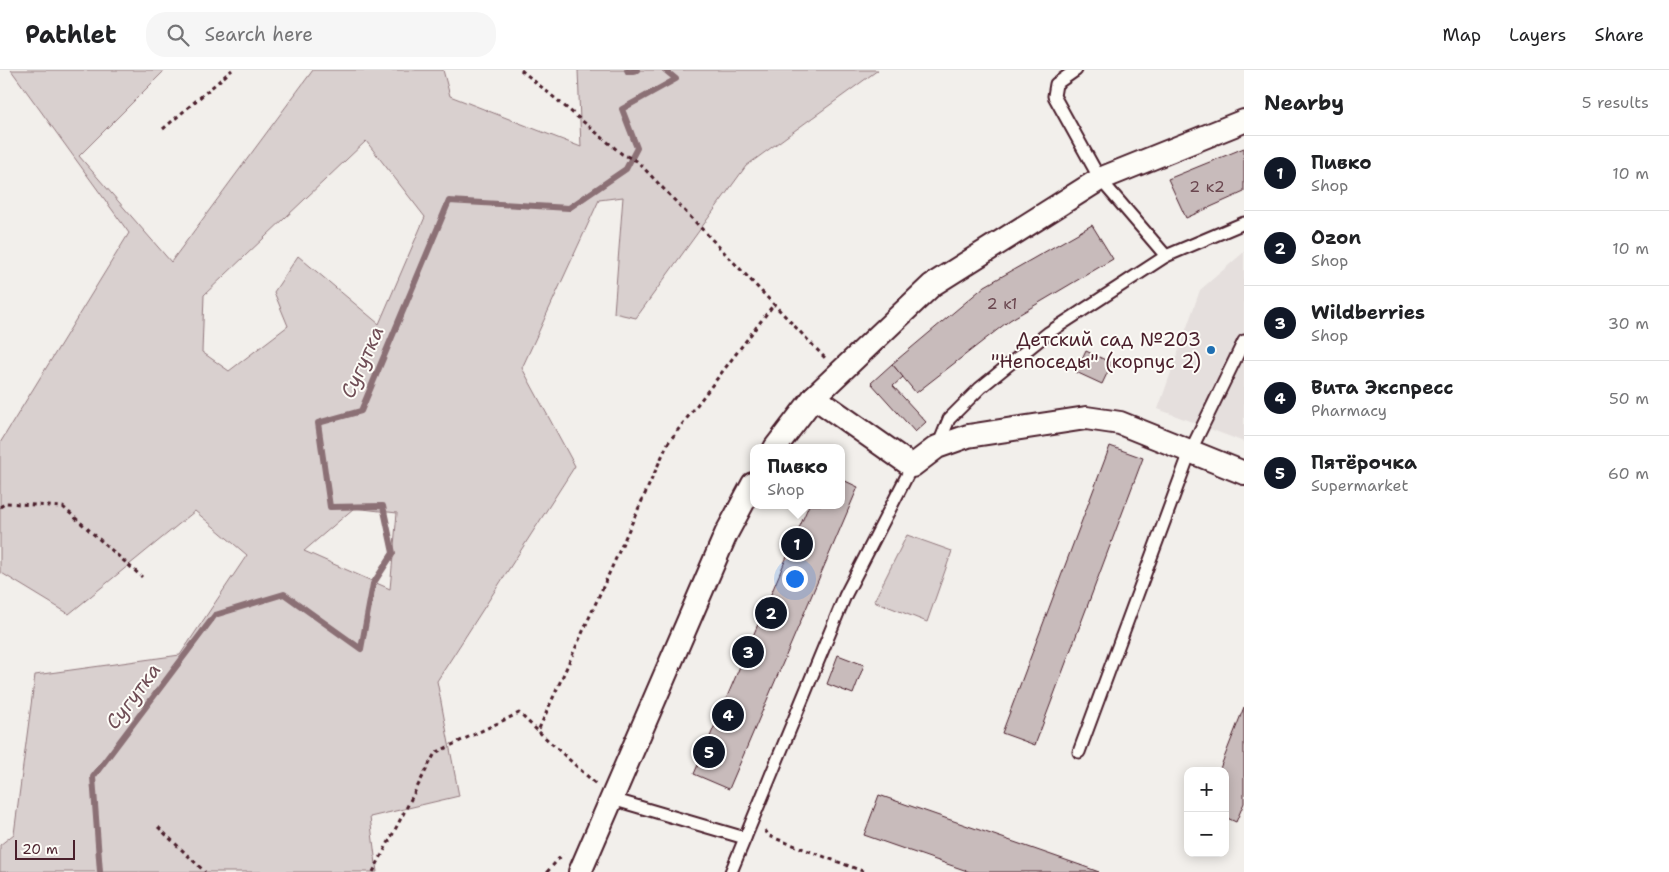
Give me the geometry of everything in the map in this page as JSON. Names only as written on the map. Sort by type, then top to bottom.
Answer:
[{"type":"street","points":[[778,444],[814,397],[932,285],[1100,179],[1244,121]]},
{"type":"street","points":[[814,397],[912,466],[937,447],[968,436],[1086,418],[1120,423],[1244,474]]},
{"type":"street","points":[[580,872],[726,534],[750,490]]},
{"type":"lane","points":[[1076,70],[1056,84],[1054,96],[1100,179],[1166,256]]},
{"type":"lane","points":[[937,447],[949,419],[980,388],[1048,333],[1166,256],[1244,223]]},
{"type":"lane","points":[[1079,752],[1190,452],[1243,348]]},
{"type":"lane","points":[[731,872],[845,596],[912,466]]},
{"type":"lane","points":[[612,799],[745,838]]},
{"type":"path","points":[[163,129],[232,70]]},
{"type":"path","points":[[521,70],[622,154],[637,161],[839,373]]},
{"type":"path","points":[[538,731],[668,443],[774,304]]},
{"type":"path","points":[[0,507],[6,503],[62,507],[142,577]]},
{"type":"path","points":[[373,872],[435,753],[519,713],[612,799]]},
{"type":"path","points":[[755,813],[769,836],[865,872]]},
{"type":"path","points":[[158,827],[205,872]]},
{"type":"shaded area","points":[[11,70],[164,71],[79,156],[171,262],[313,70],[443,70],[450,96],[581,147],[578,70],[878,70],[746,166],[636,318],[614,313],[623,197],[599,200],[522,368],[575,466],[437,681],[459,796],[370,817],[377,872],[0,872],[0,845],[14,834],[35,675],[180,655],[247,555],[195,511],[69,614],[0,572],[0,443],[129,233]],"holes":[[[366,141],[425,217],[379,324],[298,256],[274,292],[288,326],[229,371],[202,352],[204,295]],[[354,508],[397,513],[390,589],[304,551]]]},
{"type":"shaded area","name":"Детский сад №203 \"Непоседы\" (корпус 2)","points":[[1244,252],[1244,442],[1158,409],[1200,290]]},
{"type":"shaded area","points":[[907,535],[952,551],[927,622],[874,601]]},
{"type":"building","points":[[1244,148],[1244,192],[1186,218],[1168,179]]},
{"type":"building","points":[[1092,225],[1113,259],[1010,320],[916,393],[892,364],[985,286]]},
{"type":"building","points":[[1086,351],[1112,363],[1102,384],[1076,372]]},
{"type":"building","points":[[892,364],[903,377],[893,386],[926,422],[915,432],[871,383]]},
{"type":"building","points":[[1110,446],[1143,458],[1035,745],[1002,733]]},
{"type":"building","points":[[845,481],[858,487],[729,789],[694,774],[807,509],[845,509]]},
{"type":"building","points":[[838,655],[864,665],[853,694],[827,684]]},
{"type":"building","points":[[1244,707],[1244,803],[1236,822],[1229,819],[1229,767],[1221,767]]},
{"type":"building","points":[[879,795],[1099,872],[970,872],[864,835]]},
{"type":"waterway","name":"Сугутка","points":[[627,70],[628,72],[637,70]]},
{"type":"waterway","name":"Сугутка","points":[[100,872],[93,777],[215,615],[284,594],[361,649],[373,584],[393,553],[383,506],[330,507],[318,423],[361,411],[449,201],[569,208],[626,169],[637,148],[622,109],[676,79],[665,70]]},
{"type":"place","name":"Детский сад №203 \"Непоседы\" (корпус 2)","points":[[1211,350]]},
{"type":"place","name":"Пивко","points":[[797,544]]},
{"type":"place","name":"Ozon","points":[[771,613]]},
{"type":"place","name":"Wildberries","points":[[748,652]]},
{"type":"place","name":"Вита Экспресс","points":[[728,715]]},
{"type":"place","name":"Пятёрочка","points":[[709,752]]}]
